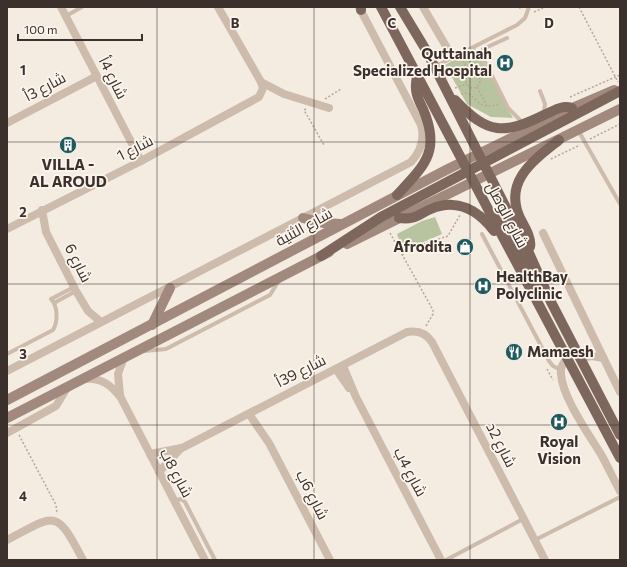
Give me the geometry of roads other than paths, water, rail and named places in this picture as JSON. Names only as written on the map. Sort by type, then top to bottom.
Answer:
[{"type":"main road","name":"شارع الوصل","points":[[380,7],[417,77],[473,175],[507,248],[568,358],[620,458]]},
{"type":"main road","name":"شارع الوصل","points":[[400,7],[449,95],[529,253],[551,302],[620,435]]},
{"type":"main road","points":[[400,44],[416,64],[465,160]]},
{"type":"main road","points":[[397,195],[423,167],[431,147],[430,128],[415,91],[417,77]]},
{"type":"main road","points":[[7,418],[321,256],[399,218],[473,175],[483,163],[620,88]]},
{"type":"main road","name":"شارع الثنية","points":[[7,400],[465,160],[572,108],[620,88]]},
{"type":"main road","points":[[449,95],[471,117],[491,127],[504,129],[526,124],[562,107],[572,108]]},
{"type":"main road","points":[[321,256],[380,217],[473,175],[488,173],[559,140],[620,109]]},
{"type":"main road","points":[[529,253],[530,242],[517,210],[517,186],[522,175],[530,164],[559,140]]},
{"type":"main road","points":[[473,175],[523,262],[551,302]]},
{"type":"main road","points":[[399,218],[415,218],[426,211],[445,205],[464,206],[487,222],[507,248]]},
{"type":"main road","points":[[303,218],[324,223],[341,224]]},
{"type":"main road","points":[[152,325],[170,288]]},
{"type":"main road","points":[[7,408],[28,396],[37,385]]},
{"type":"street","name":"شارع 4أ","points":[[61,7],[141,161]]},
{"type":"street","points":[[218,7],[261,82],[262,94],[284,94]]},
{"type":"street","points":[[422,7],[456,56]]},
{"type":"street","points":[[7,371],[407,165],[415,158],[422,144],[423,130],[420,120],[361,8]]},
{"type":"street","name":"شارع 3أ","points":[[7,123],[96,76]]},
{"type":"street","points":[[261,82],[284,94],[329,108]]},
{"type":"street","name":"شارع 1","points":[[7,229],[141,161],[253,101],[262,94]]},
{"type":"street","name":"شارع 6","points":[[42,210],[46,232],[85,307],[87,316],[85,330]]},
{"type":"street","name":"شارع 6","points":[[30,217],[46,232]]},
{"type":"street","points":[[542,233],[620,392]]},
{"type":"street","name":"شارع 6","points":[[85,307],[101,322]]},
{"type":"street","name":"شارع 39أ","points":[[150,454],[182,448],[407,332],[415,331],[422,333],[432,342]]},
{"type":"street","name":"شارع 2د","points":[[432,342],[545,560]]},
{"type":"street","points":[[580,358],[592,356],[603,358]]},
{"type":"street","name":"شارع 8ب","points":[[121,398],[118,374],[124,357]]},
{"type":"street","points":[[568,358],[563,363],[561,370],[562,383],[583,427],[600,454],[620,491]]},
{"type":"street","name":"شارع 4ب","points":[[339,368],[356,397],[440,560]]},
{"type":"street","name":"شارع 8ب","points":[[84,379],[103,381],[113,388],[121,398],[205,560]]},
{"type":"street","points":[[7,432],[56,406],[67,388]]},
{"type":"street","name":"شارع 6ب","points":[[252,412],[330,560]]},
{"type":"street","name":"شارع 39أ","points":[[159,472],[182,448]]},
{"type":"street","points":[[7,540],[43,522],[51,520],[58,521],[69,533],[83,560]]},
{"type":"lane","points":[[66,16],[82,7]]},
{"type":"lane","points":[[434,67],[521,22],[529,7]]},
{"type":"lane","points":[[507,38],[483,49],[481,54],[505,103],[514,116],[526,124]]},
{"type":"lane","points":[[540,91],[545,104],[544,116]]},
{"type":"lane","points":[[578,130],[620,204]]},
{"type":"lane","points":[[482,234],[549,361],[553,366],[561,370]]},
{"type":"lane","points":[[7,354],[53,330],[56,321],[52,301],[75,289]]},
{"type":"lane","points":[[535,540],[620,497]]},
{"type":"lane","points":[[174,501],[181,499],[185,502],[215,560]]},
{"type":"lane","points":[[446,560],[524,518]]},
{"type":"place","name":"Quttainah Specialized Hospital","points":[[505,63]]},
{"type":"place","name":"VILLA - AL AROUD","points":[[68,145]]},
{"type":"place","name":"Afrodita","points":[[465,247]]},
{"type":"place","name":"HealthBay Polyclinic","points":[[483,286]]},
{"type":"place","name":"Mamaesh","points":[[514,352]]},
{"type":"place","name":"Royal Vision","points":[[559,422]]}]
